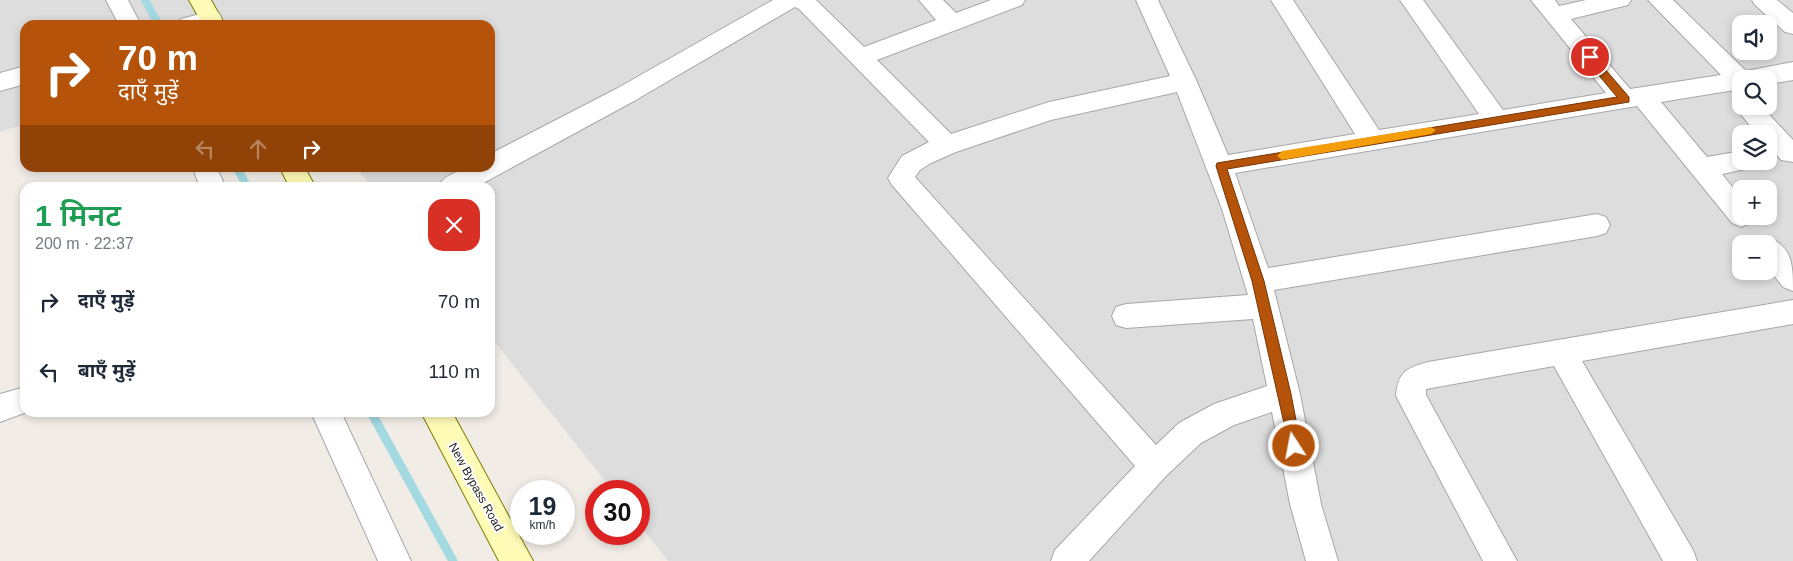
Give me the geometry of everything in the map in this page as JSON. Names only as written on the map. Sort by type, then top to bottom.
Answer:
[{"type":"main road","name":"New Bypass Road","points":[[439,417],[517,561]]},
{"type":"street","points":[[117,0],[127,20]]},
{"type":"street","points":[[495,164],[625,95],[790,0]]},
{"type":"street","points":[[799,0],[807,4],[947,145]]},
{"type":"street","points":[[930,0],[953,22]]},
{"type":"street","points":[[860,57],[1014,0]]},
{"type":"street","points":[[1147,0],[1221,166],[1261,294],[1285,394],[1304,497],[1322,561]]},
{"type":"street","points":[[1282,0],[1372,140]]},
{"type":"street","points":[[1410,0],[1496,119]]},
{"type":"street","points":[[1548,7],[1620,0]]},
{"type":"street","points":[[1659,0],[1732,78]]},
{"type":"street","points":[[1763,0],[1793,26]]},
{"type":"street","points":[[1548,7],[1702,168],[1732,205]]},
{"type":"street","points":[[1777,74],[1793,71]]},
{"type":"street","points":[[0,82],[20,76]]},
{"type":"street","points":[[1155,466],[901,178],[911,163],[947,145],[1048,111],[1185,82]]},
{"type":"street","points":[[1221,166],[1496,119],[1732,82]]},
{"type":"street","points":[[1753,115],[1784,154]]},
{"type":"street","points":[[1702,168],[1732,163]]},
{"type":"street","points":[[461,182],[480,172]]},
{"type":"street","points":[[1126,316],[1261,294],[1597,225]]},
{"type":"street","points":[[1748,225],[1757,235]]},
{"type":"street","points":[[1777,259],[1793,279]]},
{"type":"street","points":[[1501,561],[1411,396],[1412,383],[1428,375],[1793,312]]},
{"type":"street","points":[[1561,352],[1681,561]]},
{"type":"street","points":[[1067,561],[1155,466],[1190,433],[1225,414],[1285,394]]},
{"type":"street","points":[[0,408],[20,402]]},
{"type":"street","points":[[328,417],[394,561]]},
{"type":"shaded area","points":[[0,0],[1793,0],[1793,561],[668,561],[650,538],[650,480],[604,480],[495,342],[495,182],[368,182],[359,172],[495,172],[495,20],[20,20],[20,126],[0,132]]},
{"type":"waterway","points":[[145,0],[156,20]]},
{"type":"waterway","points":[[239,172],[245,182]]},
{"type":"waterway","points":[[374,417],[453,561]]},
{"type":"slow traffic","points":[[1282,156],[1431,130]]},
{"type":"route","points":[[1294,446],[1285,394],[1258,281],[1221,166],[1496,119],[1625,100],[1590,57]]}]
